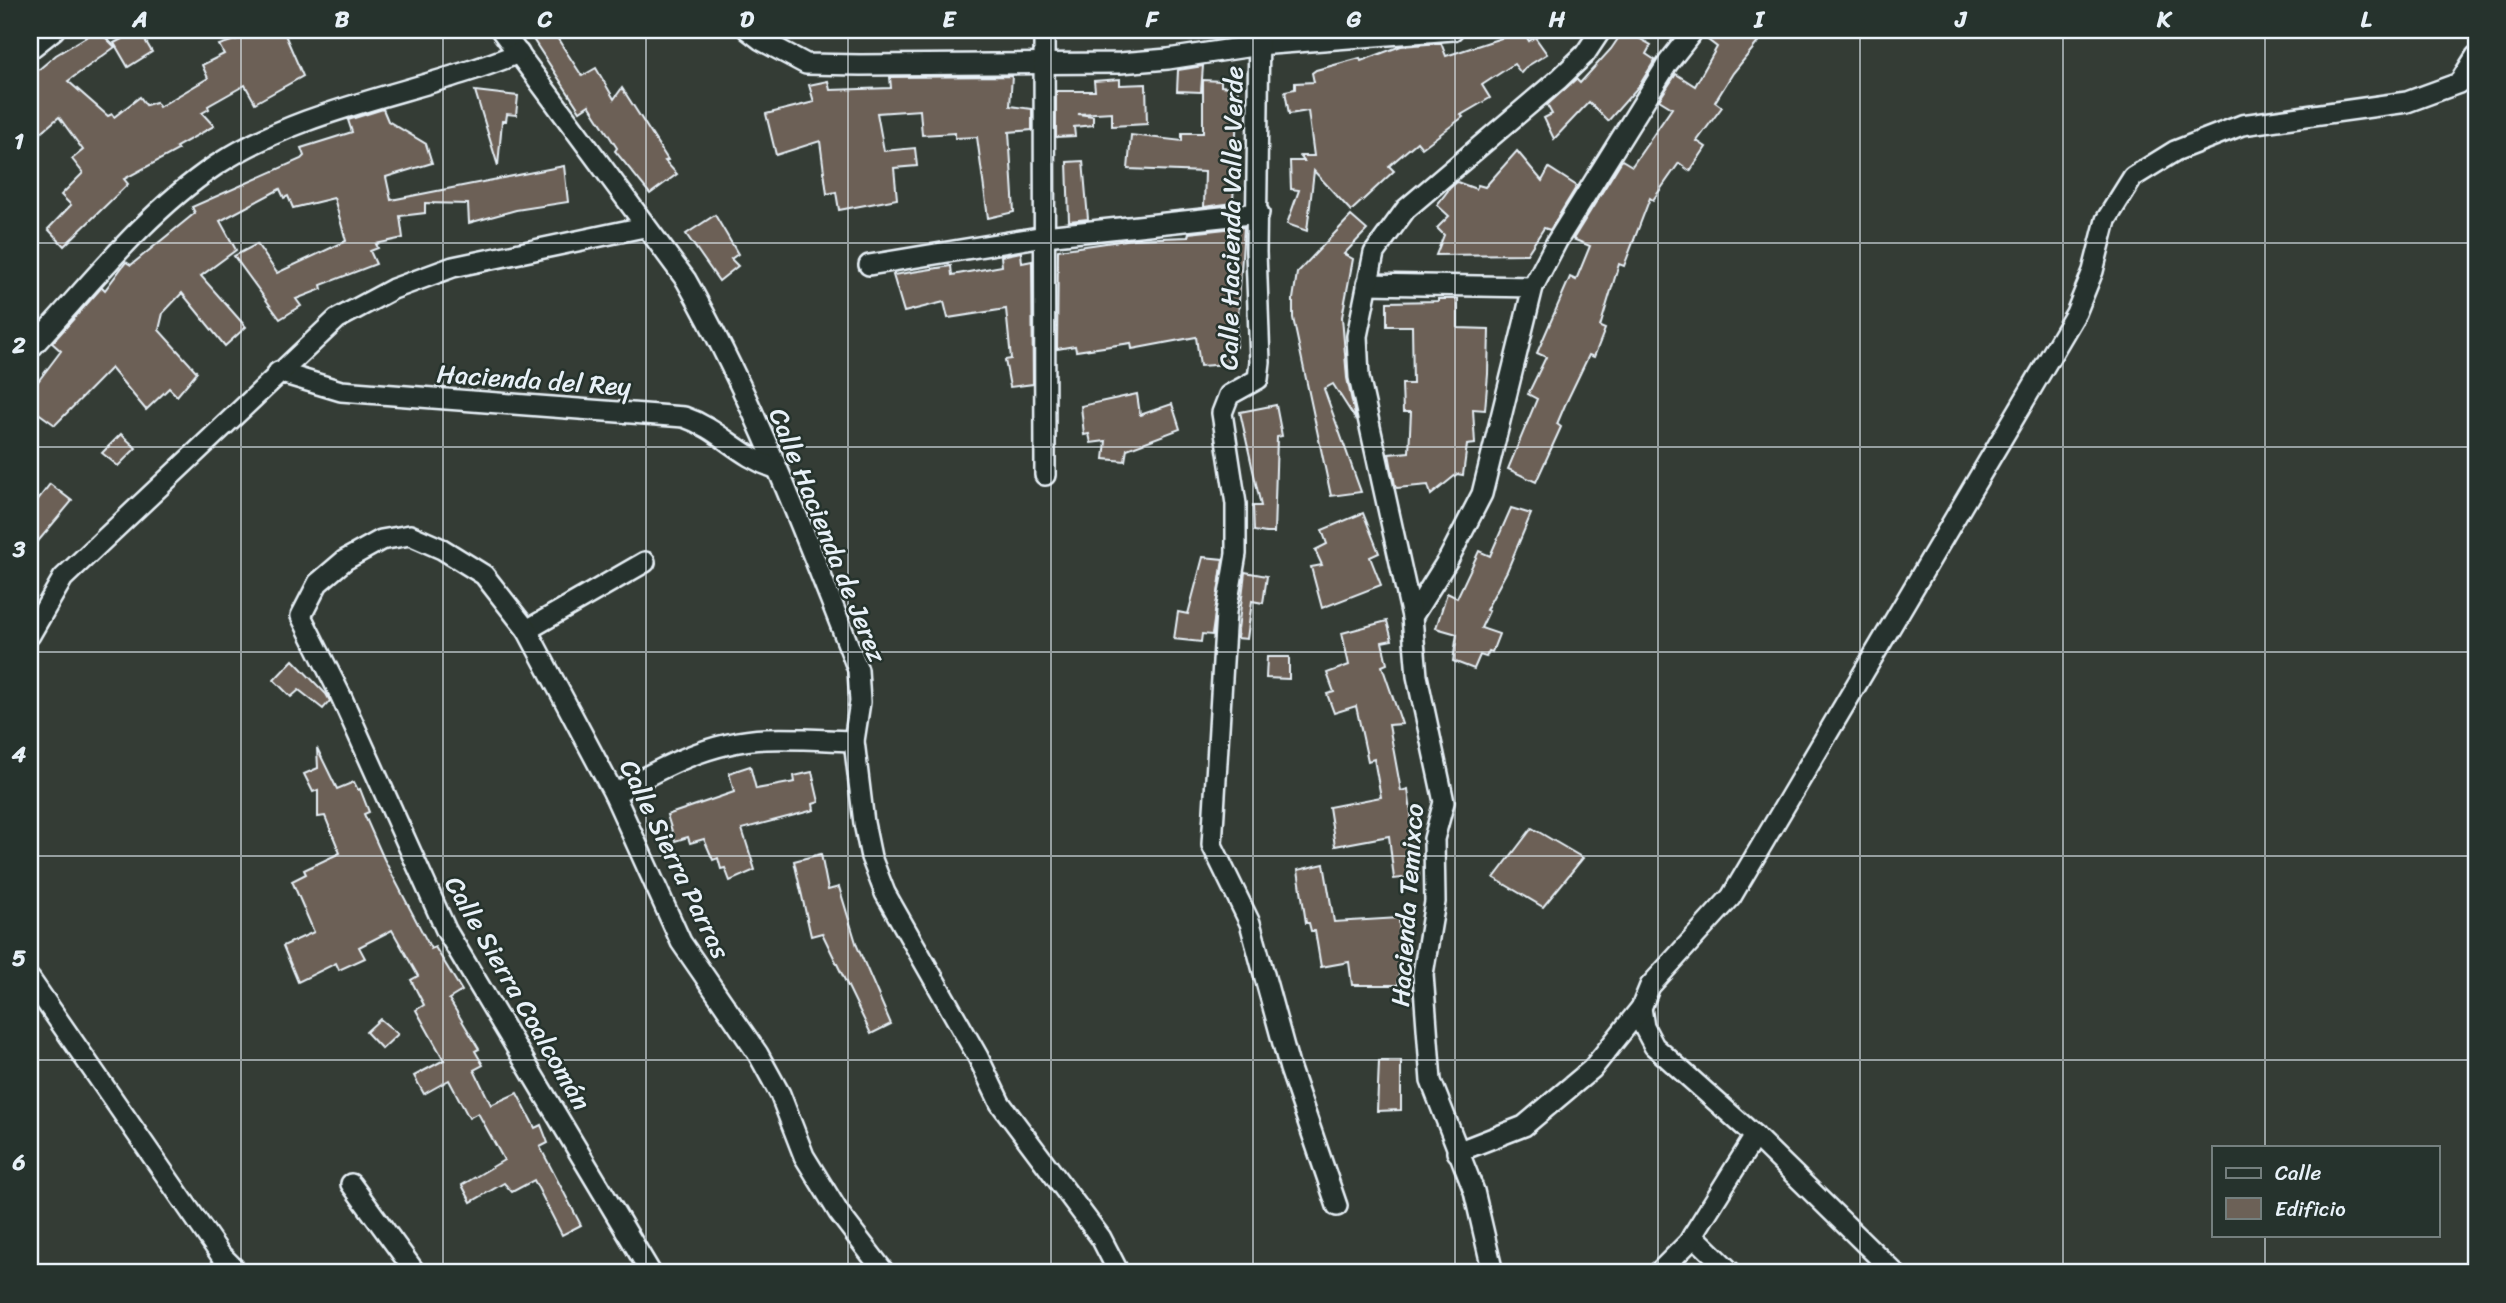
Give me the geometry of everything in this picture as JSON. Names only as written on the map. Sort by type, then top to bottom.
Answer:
[{"type":"street","points":[[30,49],[54,30]]},
{"type":"street","name":"Calle Hacienda de Jerez","points":[[501,30],[686,280],[711,325],[775,468],[858,670],[860,702],[854,741],[866,834],[885,893],[978,1057],[1000,1103],[1101,1238],[1119,1273]]},
{"type":"street","points":[[748,30],[806,64],[1120,63],[1168,59],[1259,37],[1453,30]]},
{"type":"street","points":[[1044,30],[1045,475]]},
{"type":"street","name":"Hacienda Temixco","points":[[1493,1273],[1474,1191],[1431,1082],[1424,1025],[1423,974],[1435,902],[1434,839],[1444,802],[1417,677],[1412,617],[1359,377],[1357,336],[1374,253],[1406,209],[1559,79],[1585,54],[1601,30]]},
{"type":"street","points":[[1412,617],[1449,558],[1482,494],[1533,287],[1558,241],[1653,86],[1694,30]]},
{"type":"street","name":"Calle Hacienda Valle Verde","points":[[1259,37],[1258,379],[1229,396],[1222,413],[1236,504],[1236,554],[1226,612],[1224,681],[1212,845],[1250,923],[1290,1069],[1336,1206]]},
{"type":"street","points":[[30,349],[163,207],[217,165],[273,136],[342,108],[426,82],[479,70],[519,53]]},
{"type":"street","points":[[1457,1152],[1524,1126],[1592,1069],[1642,1008],[1650,986],[1731,897],[2076,313],[2092,271],[2106,220],[2133,177],[2175,151],[2242,125],[2407,102],[2459,82],[2476,56]]},
{"type":"street","points":[[869,265],[1045,236],[1259,214]]},
{"type":"street","points":[[30,635],[63,578],[337,319],[393,289],[453,267],[644,226]]},
{"type":"street","points":[[1367,284],[1533,287]]},
{"type":"street","name":"Hacienda del Rey","points":[[278,372],[341,391],[374,395],[684,417],[705,424],[739,453],[775,468]]},
{"type":"street","name":"Calle Sierra Coalcomán","points":[[410,535],[381,540],[345,560],[318,583],[300,616],[340,694],[446,930],[651,1273]]},
{"type":"street","name":"Calle Sierra Parras","points":[[410,535],[442,549],[484,575],[527,630],[614,794],[681,942],[758,1054],[780,1094],[804,1156],[839,1213],[885,1273]]},
{"type":"street","points":[[527,630],[645,562]]},
{"type":"street","points":[[614,794],[667,764],[711,748],[764,739],[854,741]]},
{"type":"street","points":[[30,979],[220,1254],[239,1273]]},
{"type":"street","points":[[1642,1008],[1644,1027],[1654,1046],[1755,1136],[1895,1273]]},
{"type":"street","points":[[1658,1273],[1693,1235],[1755,1136]]},
{"type":"street","points":[[351,1184],[416,1273]]},
{"type":"street","points":[[1693,1235],[1732,1273]]},
{"type":"building","points":[[98,30],[115,47],[68,81],[108,116],[112,114],[114,117],[140,97],[146,105],[156,102],[159,107],[208,78],[202,65],[224,54],[219,45],[266,30],[283,30],[303,76],[255,103],[245,85],[208,106],[209,109],[202,113],[214,126],[176,147],[178,150],[124,179],[128,184],[64,246],[48,229],[71,205],[61,195],[83,173],[72,159],[83,150],[59,117],[30,142],[30,77],[56,55]]},
{"type":"building","points":[[139,30],[152,52],[128,67],[114,43]]},
{"type":"building","points":[[527,30],[552,30],[582,76],[596,68],[614,99],[622,88],[668,160],[665,161],[677,174],[650,194],[615,151],[617,148],[589,105],[580,111]]},
{"type":"building","points":[[1624,30],[1651,45],[1646,54],[1655,60],[1639,86],[1608,121],[1589,102],[1554,139],[1544,118],[1552,114],[1547,105],[1576,79],[1580,83],[1611,49]]},
{"type":"building","points":[[1706,30],[1768,30],[1733,73],[1715,102],[1722,107],[1697,141],[1706,147],[1690,171],[1679,163],[1653,200],[1650,198],[1624,266],[1619,264],[1600,327],[1605,329],[1594,357],[1589,355],[1565,405],[1557,424],[1561,427],[1536,482],[1508,469],[1537,399],[1528,394],[1546,357],[1537,353],[1570,277],[1576,280],[1590,246],[1573,239],[1622,160],[1632,166],[1672,108],[1659,100],[1676,74],[1695,86],[1717,47],[1704,37]]},
{"type":"building","points":[[1523,31],[1529,41],[1535,37],[1547,54],[1521,73],[1514,64],[1482,85],[1490,98],[1461,115],[1463,117],[1422,148],[1417,142],[1389,166],[1394,171],[1351,211],[1314,171],[1307,231],[1287,224],[1299,190],[1291,189],[1290,161],[1304,161],[1300,156],[1314,156],[1308,111],[1289,114],[1285,91],[1295,89],[1295,83],[1314,82],[1312,73],[1316,70],[1360,58],[1361,61],[1401,46],[1441,43],[1446,56]]},
{"type":"building","points":[[1203,66],[1201,92],[1177,91],[1178,70]]},
{"type":"building","points":[[1012,76],[1010,106],[1032,109],[1032,130],[1009,132],[1014,212],[988,218],[977,137],[955,138],[955,133],[922,135],[920,110],[877,113],[884,151],[915,148],[917,166],[894,168],[897,199],[839,210],[836,192],[827,194],[820,141],[776,155],[766,114],[814,102],[809,85],[828,81],[830,90],[891,88],[890,77]]},
{"type":"building","points":[[1120,79],[1120,85],[1146,84],[1147,124],[1112,126],[1112,112],[1078,114],[1093,116],[1093,125],[1074,127],[1075,136],[1056,137],[1056,91],[1095,91],[1094,81]]},
{"type":"building","points":[[1203,80],[1221,81],[1221,86],[1238,88],[1233,203],[1204,207],[1205,172],[1128,169],[1131,135],[1182,141],[1182,133],[1203,133]]},
{"type":"building","points":[[475,91],[518,96],[516,115],[507,114],[506,121],[502,121],[498,166]]},
{"type":"building","points":[[383,109],[388,121],[426,144],[432,163],[386,177],[391,200],[564,166],[568,202],[516,210],[469,223],[468,204],[425,203],[425,213],[400,216],[403,238],[376,244],[378,248],[370,251],[376,264],[321,285],[322,289],[296,299],[301,306],[280,319],[234,256],[257,244],[277,273],[346,241],[334,198],[293,208],[288,196],[284,198],[280,189],[220,221],[236,250],[201,276],[246,327],[225,346],[182,293],[163,313],[159,330],[197,372],[177,396],[169,388],[146,410],[111,368],[55,425],[30,407],[30,392],[61,351],[52,343],[102,287],[105,290],[126,262],[131,265],[195,213],[192,207],[301,159],[304,156],[301,148],[352,132],[348,120]]},
{"type":"building","points":[[1517,151],[1542,181],[1549,168],[1577,186],[1550,230],[1544,228],[1527,254],[1436,255],[1444,235],[1437,228],[1449,216],[1437,205],[1450,188],[1457,182],[1476,189],[1478,185],[1485,187]]},
{"type":"building","points":[[1083,161],[1088,219],[1069,221],[1067,162]]},
{"type":"building","points":[[715,215],[738,254],[731,259],[738,266],[719,281],[686,234]]},
{"type":"building","points":[[1351,216],[1367,230],[1344,254],[1353,259],[1342,317],[1347,378],[1356,420],[1333,384],[1324,389],[1361,492],[1331,496],[1293,318],[1293,299],[1297,273]]},
{"type":"building","points":[[1244,227],[1236,348],[1227,348],[1228,364],[1200,366],[1196,337],[1132,349],[1131,343],[1076,351],[1075,346],[1057,349],[1058,250],[1133,239],[1188,237],[1189,233]]},
{"type":"building","points":[[1021,252],[1022,263],[1032,261],[1033,384],[1010,387],[1005,360],[1011,359],[1006,309],[948,318],[944,302],[904,312],[893,275],[951,266],[952,275],[1002,266],[1001,256]]},
{"type":"building","points":[[1458,299],[1458,328],[1489,329],[1488,374],[1485,410],[1473,409],[1475,444],[1467,445],[1463,475],[1457,474],[1431,495],[1428,485],[1397,488],[1395,485],[1389,454],[1409,452],[1411,412],[1403,412],[1402,384],[1413,384],[1412,326],[1387,326],[1387,302]]},
{"type":"building","points":[[1137,394],[1140,415],[1172,404],[1180,429],[1127,449],[1125,461],[1104,459],[1106,441],[1091,443],[1089,434],[1084,435],[1081,406]]},
{"type":"building","points":[[1276,405],[1282,436],[1277,437],[1274,533],[1266,533],[1254,531],[1253,506],[1261,506],[1240,412]]},
{"type":"building","points":[[121,434],[136,448],[118,466],[102,453]]},
{"type":"building","points":[[50,484],[72,501],[30,551],[30,510]]},
{"type":"building","points":[[1511,508],[1531,514],[1507,571],[1486,610],[1489,611],[1481,628],[1499,634],[1492,652],[1489,651],[1486,657],[1480,655],[1474,669],[1453,661],[1457,634],[1436,628],[1447,593],[1457,598],[1479,551],[1490,556]]},
{"type":"building","points":[[1363,513],[1379,553],[1370,557],[1381,585],[1322,608],[1311,567],[1322,565],[1315,550],[1327,544],[1322,530]]},
{"type":"building","points":[[1203,557],[1223,559],[1212,635],[1202,634],[1201,642],[1174,639],[1178,612],[1188,614]]},
{"type":"building","points":[[1245,572],[1267,576],[1263,603],[1252,601],[1247,639],[1237,638]]},
{"type":"building","points":[[1387,621],[1392,640],[1382,642],[1387,664],[1382,666],[1402,724],[1389,725],[1401,791],[1408,789],[1419,876],[1394,879],[1389,836],[1335,846],[1329,807],[1381,797],[1374,759],[1368,761],[1356,706],[1334,713],[1327,694],[1334,692],[1327,673],[1349,665],[1342,633]]},
{"type":"building","points":[[1267,657],[1289,657],[1289,679],[1266,678]]},
{"type":"building","points":[[293,660],[326,694],[330,701],[323,709],[299,690],[291,697],[274,680]]},
{"type":"building","points":[[317,748],[337,789],[354,782],[358,790],[360,789],[369,812],[364,814],[384,859],[431,949],[435,947],[462,991],[449,999],[479,1049],[475,1051],[483,1065],[474,1070],[491,1105],[517,1093],[535,1128],[541,1125],[548,1143],[540,1147],[581,1225],[562,1235],[534,1180],[512,1192],[504,1183],[471,1202],[462,1185],[504,1160],[478,1113],[469,1118],[449,1080],[424,1094],[414,1076],[444,1060],[416,1010],[424,1005],[411,980],[418,976],[392,930],[359,947],[365,958],[339,970],[336,963],[298,982],[283,946],[314,932],[292,881],[306,874],[304,870],[340,853],[325,816],[318,817],[318,790],[313,792],[304,774],[318,768]]},
{"type":"building","points":[[750,766],[756,789],[795,782],[794,776],[812,772],[819,802],[813,804],[814,810],[742,829],[755,870],[730,881],[725,868],[721,869],[718,858],[713,860],[704,839],[690,843],[688,837],[675,841],[667,815],[734,792],[729,773]]},
{"type":"building","points":[[1532,828],[1583,858],[1543,907],[1494,878]]},
{"type":"building","points":[[821,854],[828,890],[839,887],[857,946],[891,1024],[871,1034],[822,933],[811,936],[794,861]]},
{"type":"building","points":[[1324,864],[1334,922],[1399,918],[1401,954],[1398,985],[1352,985],[1349,962],[1321,967],[1315,931],[1311,931],[1309,923],[1306,923],[1298,870]]},
{"type":"building","points":[[380,1019],[398,1034],[382,1049],[366,1032]]},
{"type":"building","points":[[1379,1061],[1401,1061],[1401,1110],[1377,1111]]}]
